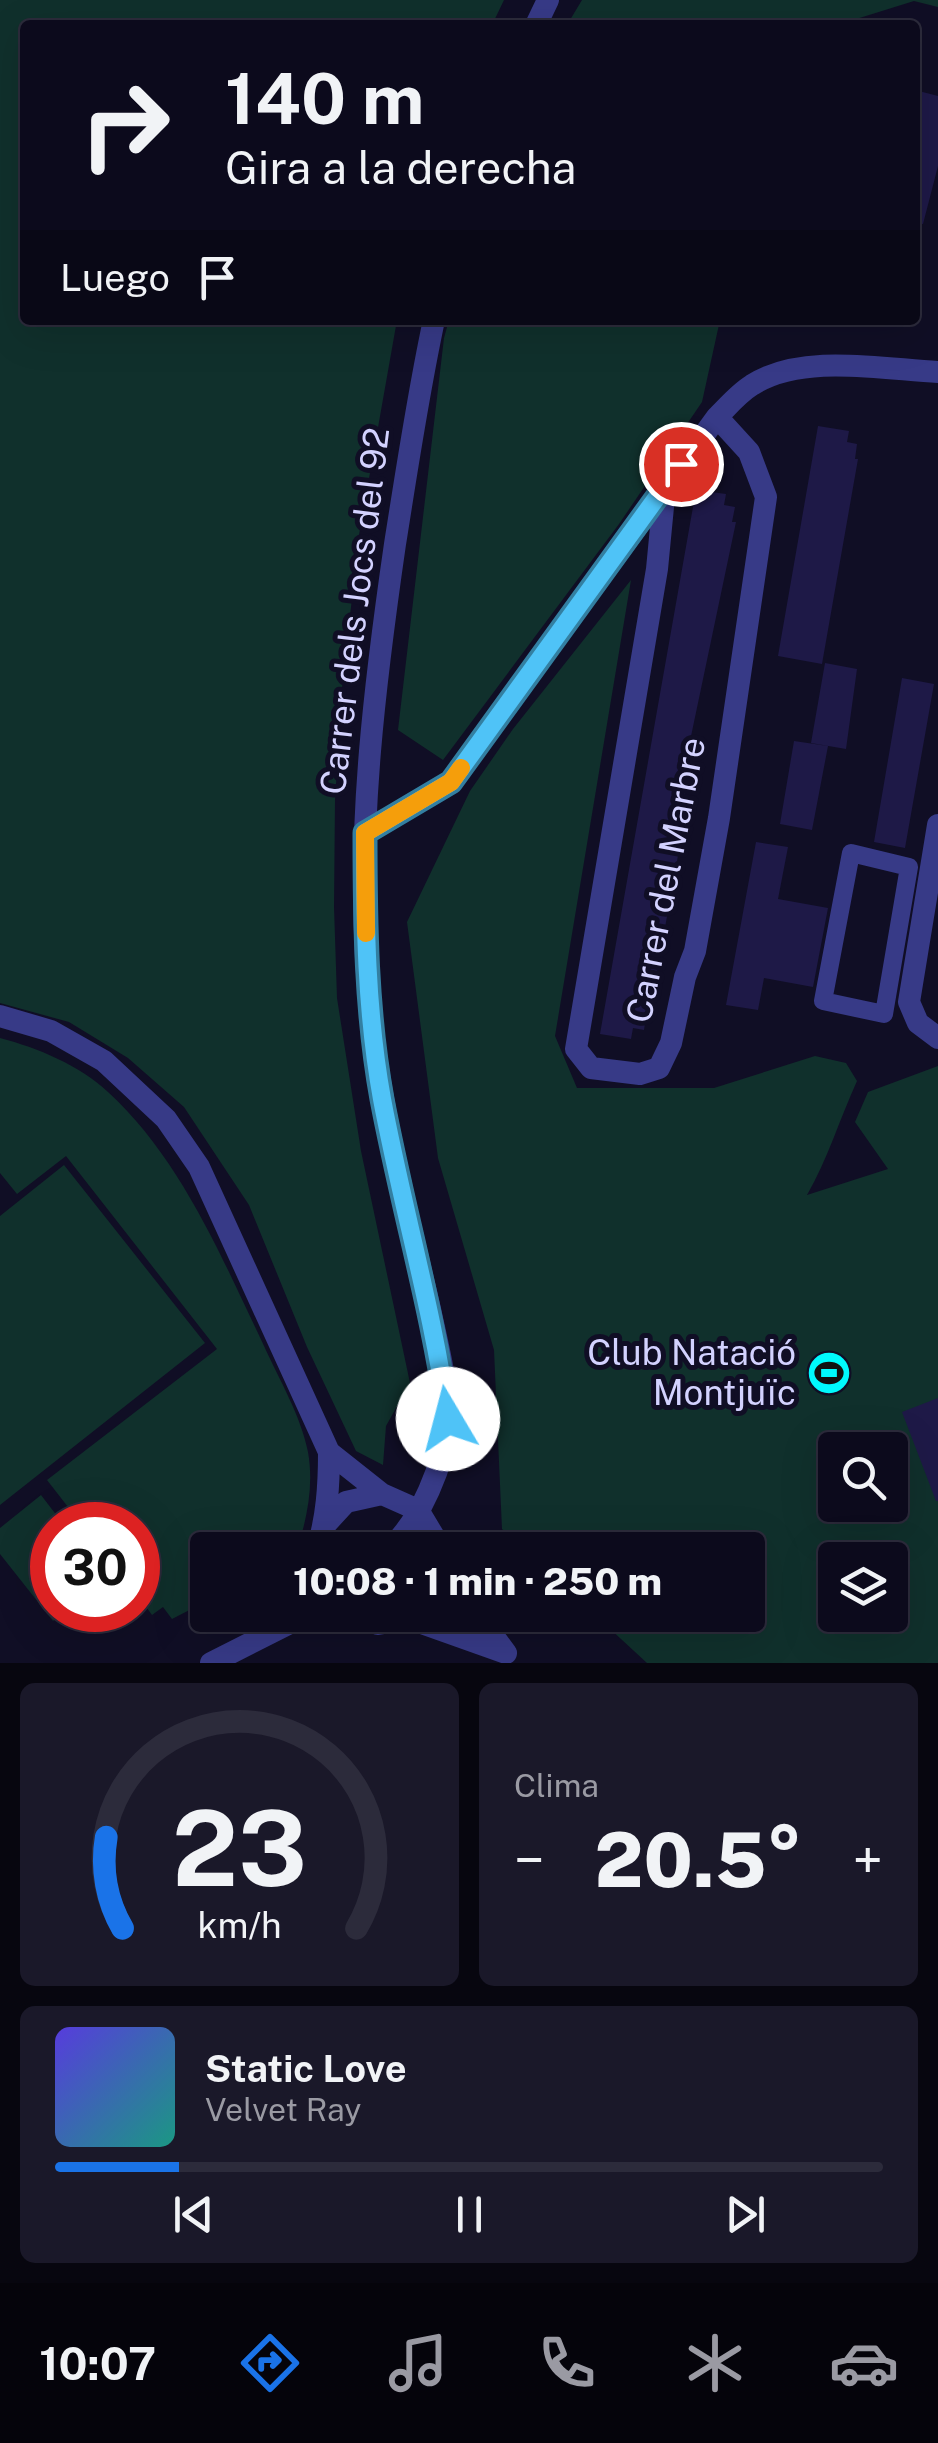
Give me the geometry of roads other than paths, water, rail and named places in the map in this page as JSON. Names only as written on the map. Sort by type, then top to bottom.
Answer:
[{"type":"street","name":"Carrer dels Jocs del 92","points":[[402,1532],[418,1510],[437,1468],[448,1419],[437,1339],[382,1096],[366,961],[365,833],[368,756],[388,591],[418,394],[433,325]]},
{"type":"street","points":[[365,833],[451,782],[717,416],[753,384],[819,365],[938,372]]},
{"type":"street","name":"Carrer del Marbre","points":[[665,486],[657,569],[576,1049],[591,1068],[640,1074],[659,1068],[671,1043],[695,951],[719,818],[766,497],[749,452],[717,416]]},
{"type":"street","points":[[938,824],[909,1002],[918,1024],[938,1038]]},
{"type":"street","points":[[852,853],[909,867],[884,1014],[823,1001],[852,853]]},
{"type":"street","points":[[0,1016],[50,1030],[104,1061],[166,1119],[199,1167],[329,1452],[330,1487],[322,1532]]},
{"type":"street","points":[[329,1452],[382,1494],[418,1510],[431,1532]]},
{"type":"street","points":[[324,1526],[346,1502],[382,1494]]},
{"type":"street","points":[[212,1663],[273,1632]]},
{"type":"street","points":[[448,1632],[511,1658]]},
{"type":"street","points":[[491,1632],[511,1658]]},
{"type":"place","name":"Club Natació Montjuïc","points":[[829,1373]]}]
